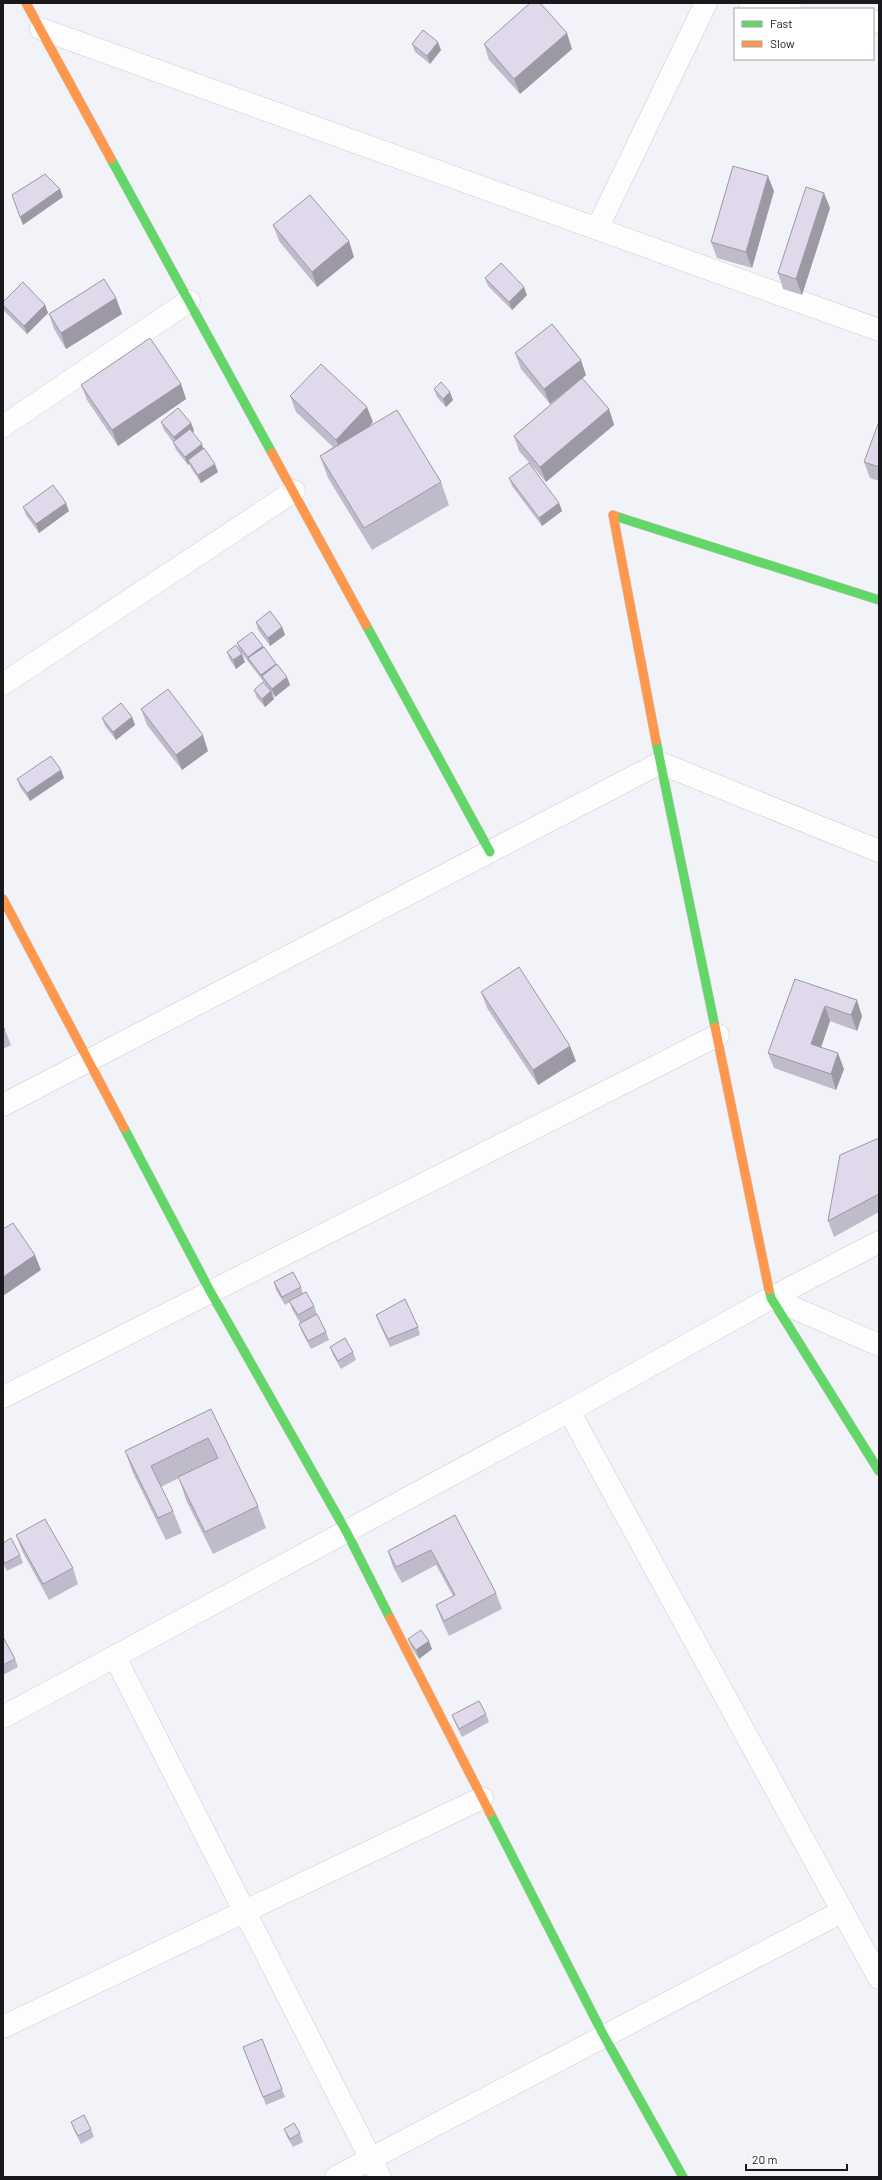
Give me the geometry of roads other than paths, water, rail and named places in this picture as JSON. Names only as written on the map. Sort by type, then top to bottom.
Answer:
[{"type":"street","points":[[26,3],[490,852]]},
{"type":"street","points":[[597,229],[706,3]]},
{"type":"street","points":[[750,3],[784,8]]},
{"type":"street","points":[[41,29],[879,330]]},
{"type":"street","points":[[3,426],[189,301]]},
{"type":"street","points":[[3,684],[294,491]]},
{"type":"street","points":[[879,600],[613,515],[660,762],[718,1034],[771,1298],[879,1471]]},
{"type":"street","points":[[3,1105],[660,762]]},
{"type":"street","points":[[660,762],[879,851]]},
{"type":"street","points":[[3,899],[210,1291],[346,1532],[604,2036],[683,2177]]},
{"type":"street","points":[[3,1397],[718,1034]]},
{"type":"street","points":[[3,1717],[569,1411],[771,1298],[879,1242]]},
{"type":"street","points":[[771,1298],[879,1345]]},
{"type":"street","points":[[569,1411],[879,1978]]},
{"type":"street","points":[[115,1657],[375,2168]]},
{"type":"street","points":[[3,2027],[482,1798]]},
{"type":"street","points":[[336,2177],[375,2168],[604,2036],[843,1911]]}]
